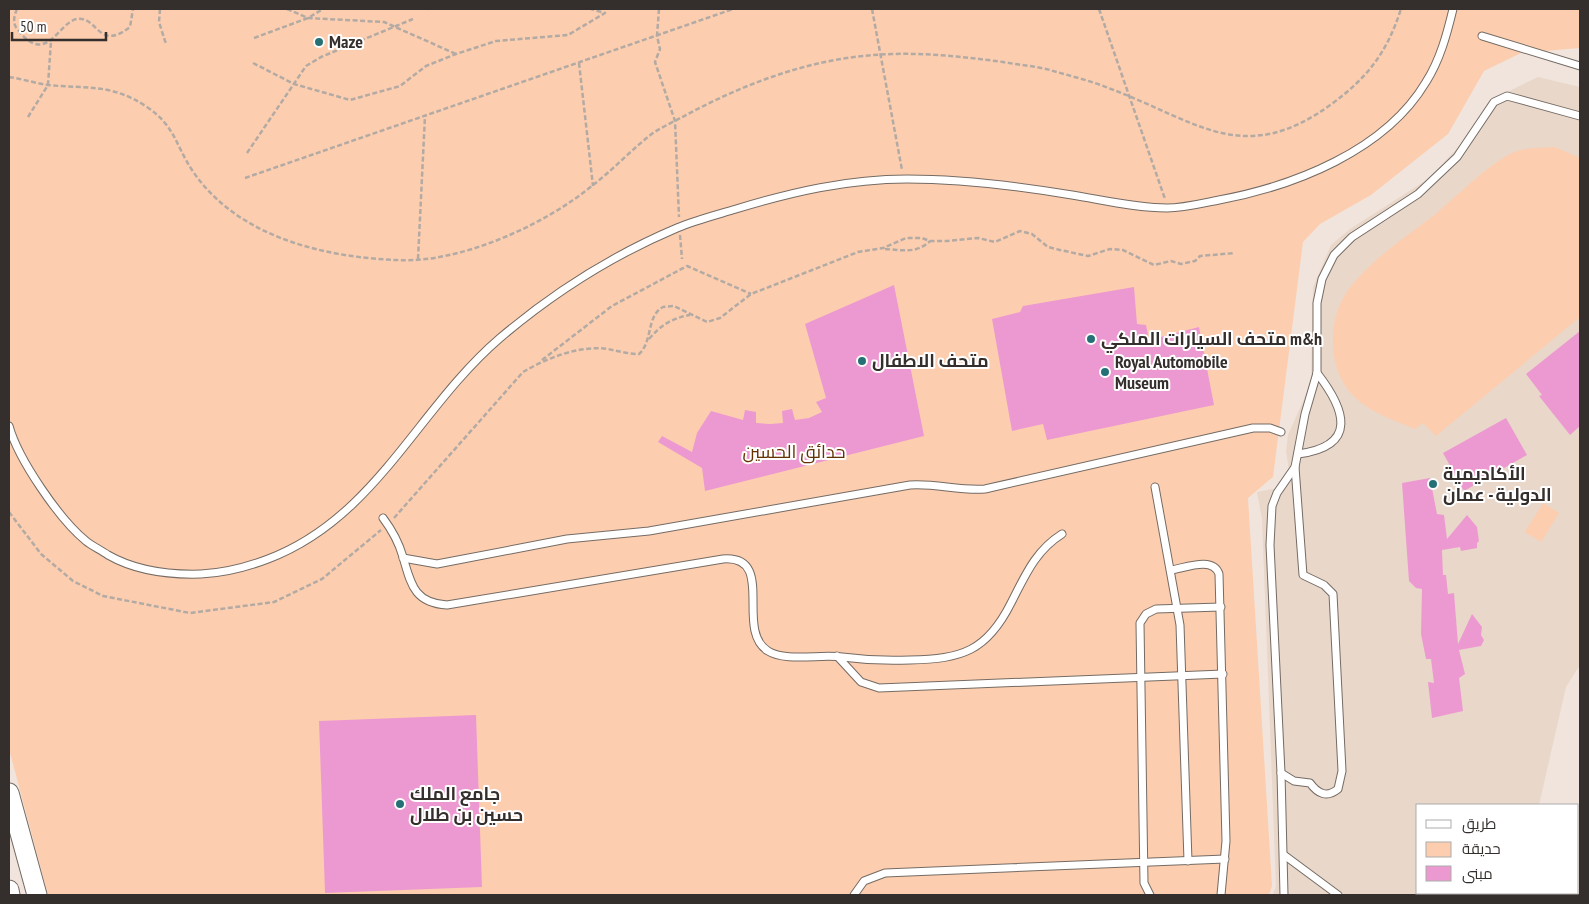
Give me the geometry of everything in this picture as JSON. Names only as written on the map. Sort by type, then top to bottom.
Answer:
[{"type":"street","points":[[9,793],[36,895]]},
{"type":"street","points":[[9,890],[10,895]]},
{"type":"lane","points":[[9,426],[29,469],[60,512],[86,541],[125,564],[173,575],[212,573],[250,566],[294,549],[330,525],[366,494],[470,366],[533,312],[570,285],[617,257],[680,227],[772,198],[836,184],[903,179],[1013,186],[1126,204],[1168,208],[1260,192],[1294,181],[1338,159],[1385,129],[1406,110],[1425,85],[1436,63],[1447,34],[1453,9]]},
{"type":"lane","points":[[1482,36],[1580,66]]},
{"type":"lane","points":[[1281,773],[1294,781],[1310,783],[1316,790],[1325,794],[1333,793],[1341,784],[1333,594],[1324,585],[1303,575],[1295,468],[1317,373],[1317,303],[1322,279],[1334,255],[1352,237],[1418,194],[1457,157],[1494,102],[1507,96],[1580,116]]},
{"type":"lane","points":[[1298,454],[1313,452],[1325,447],[1335,438],[1341,426],[1341,411],[1338,402],[1317,373]]},
{"type":"lane","points":[[403,558],[437,564],[567,539],[650,531],[910,485],[936,484],[964,490],[985,489],[1253,428],[1270,428],[1281,432]]},
{"type":"lane","points":[[1286,895],[1270,545],[1272,506],[1277,494],[1295,468]]},
{"type":"lane","points":[[1155,487],[1178,608],[1188,861]]},
{"type":"lane","points":[[386,521],[403,558],[409,582],[414,590],[429,601],[446,605],[723,559],[736,559],[746,565],[752,576],[754,628],[760,644],[773,654],[781,656],[837,656],[873,661],[938,660],[970,650],[987,637],[1001,620],[1028,569],[1041,551],[1062,534]]},
{"type":"lane","points":[[1171,570],[1210,564],[1216,567],[1220,574],[1225,859],[1221,895]]},
{"type":"lane","points":[[1150,895],[1144,883],[1139,629],[1142,618],[1150,610],[1221,608]]},
{"type":"lane","points":[[837,656],[861,682],[879,688],[1223,674]]},
{"type":"lane","points":[[1284,855],[1338,895]]},
{"type":"lane","points":[[854,895],[864,881],[885,873],[1225,859]]},
{"type":"path","points":[[17,9],[14,18],[16,28],[22,35],[38,43],[51,41],[70,21],[79,18],[88,21],[100,33],[112,36],[121,34],[130,27],[133,9]]},
{"type":"path","points":[[160,9],[159,22],[166,44]]},
{"type":"path","points":[[287,9],[308,18],[384,22],[456,54]]},
{"type":"path","points":[[254,38],[308,18],[323,9]]},
{"type":"path","points":[[253,63],[294,84],[350,100],[400,86],[426,66],[496,41],[568,35],[605,13],[591,9]]},
{"type":"path","points":[[659,9],[657,36],[660,49],[655,62],[675,121],[682,259]]},
{"type":"path","points":[[245,178],[733,9]]},
{"type":"path","points":[[872,9],[903,179]]},
{"type":"path","points":[[1099,9],[1168,208]]},
{"type":"path","points":[[9,77],[48,85],[98,87],[127,96],[149,108],[166,122],[193,171],[222,205],[274,237],[318,249],[400,261],[474,248],[504,238],[571,202],[593,186],[655,132],[721,96],[810,64],[881,54],[929,53],[1045,68],[1111,89],[1191,125],[1224,135],[1256,137],[1293,127],[1328,107],[1360,82],[1382,54],[1400,9]]},
{"type":"path","points":[[247,154],[306,66],[321,57],[413,19]]},
{"type":"path","points":[[28,117],[48,85],[51,41]]},
{"type":"path","points":[[579,63],[593,186]]},
{"type":"path","points":[[418,259],[425,116]]},
{"type":"path","points":[[883,248],[906,238],[922,238],[930,241],[978,238],[995,242],[1020,231],[1032,234],[1048,247],[1088,256],[1110,250],[1123,250],[1154,265],[1171,261],[1181,264],[1195,261],[1200,256],[1235,253]]},
{"type":"path","points":[[540,362],[578,350],[606,349],[638,354],[643,350],[653,317],[659,309],[674,306],[707,322],[720,318],[752,294],[858,252],[883,248],[914,250],[923,248],[930,241]]},
{"type":"path","points":[[374,537],[386,521],[523,372],[540,362],[612,306],[687,266],[752,294]]},
{"type":"path","points":[[646,342],[665,323],[676,317],[691,314]]},
{"type":"shaded area","name":"الأكاديمية الدولية - عمان","points":[[1538,77],[1580,87],[1580,665],[1566,687],[1539,804],[1416,804],[1416,894],[1560,894],[1273,895],[1276,886],[1262,519],[1257,492],[1283,487],[1289,470],[1286,451],[1288,435],[1311,379],[1313,287],[1331,245],[1350,229],[1428,179],[1467,138],[1493,99]]},
{"type":"green space","name":"حدائق الحسين","points":[[9,9],[1580,9],[1580,48],[1521,53],[1484,71],[1448,134],[1371,195],[1320,224],[1303,242],[1273,477],[1248,498],[1272,886],[1269,895],[48,895],[9,749]]},
{"type":"green space","points":[[1555,147],[1580,158],[1580,317],[1436,436],[1423,423],[1415,429],[1380,414],[1363,404],[1349,391],[1342,379],[1336,366],[1334,352],[1334,323],[1344,296],[1352,285],[1380,257],[1433,216],[1488,168],[1511,153],[1534,148]]},
{"type":"green space","points":[[1543,503],[1559,513],[1541,542],[1525,532]]},
{"type":"building","name":"متحف الاطفال","points":[[894,285],[924,436],[705,491],[702,468],[658,442],[662,436],[692,452],[697,433],[711,411],[743,420],[745,410],[756,412],[756,423],[770,424],[783,423],[782,411],[792,409],[795,420],[809,418],[822,412],[816,402],[826,398],[805,324]]},
{"type":"building","name":"Royal Automobile Museum","points":[[1134,287],[1137,324],[1146,325],[1149,340],[1199,327],[1214,405],[1047,440],[1043,424],[1012,431],[992,319],[1020,312],[1023,306]]},
{"type":"building","points":[[1580,331],[1580,426],[1570,435],[1539,396],[1542,395],[1526,374]]},
{"type":"building","points":[[1506,418],[1527,455],[1464,491],[1443,453]]},
{"type":"building","points":[[1430,478],[1437,514],[1444,515],[1447,539],[1467,515],[1477,527],[1479,541],[1477,548],[1461,551],[1460,547],[1442,550],[1443,575],[1446,575],[1448,594],[1454,593],[1458,644],[1472,614],[1482,627],[1481,635],[1484,640],[1481,646],[1459,650],[1465,674],[1459,678],[1463,711],[1432,718],[1428,682],[1434,683],[1431,659],[1426,659],[1421,634],[1422,589],[1416,588],[1409,581],[1402,483]]},
{"type":"building","name":"جامع الملك حسين بن طلال","points":[[476,715],[482,887],[325,893],[319,721]]},
{"type":"place","name":"Maze","points":[[319,42]]},
{"type":"place","name":"متحف السيارات الملكي m&h","points":[[1091,339]]},
{"type":"place","name":"متحف الاطفال","points":[[862,361]]},
{"type":"place","name":"Royal Automobile Museum","points":[[1105,372]]},
{"type":"place","name":"الأكاديمية الدولية - عمان","points":[[1433,484]]},
{"type":"place","name":"جامع الملك حسين بن طلال","points":[[400,804]]}]
